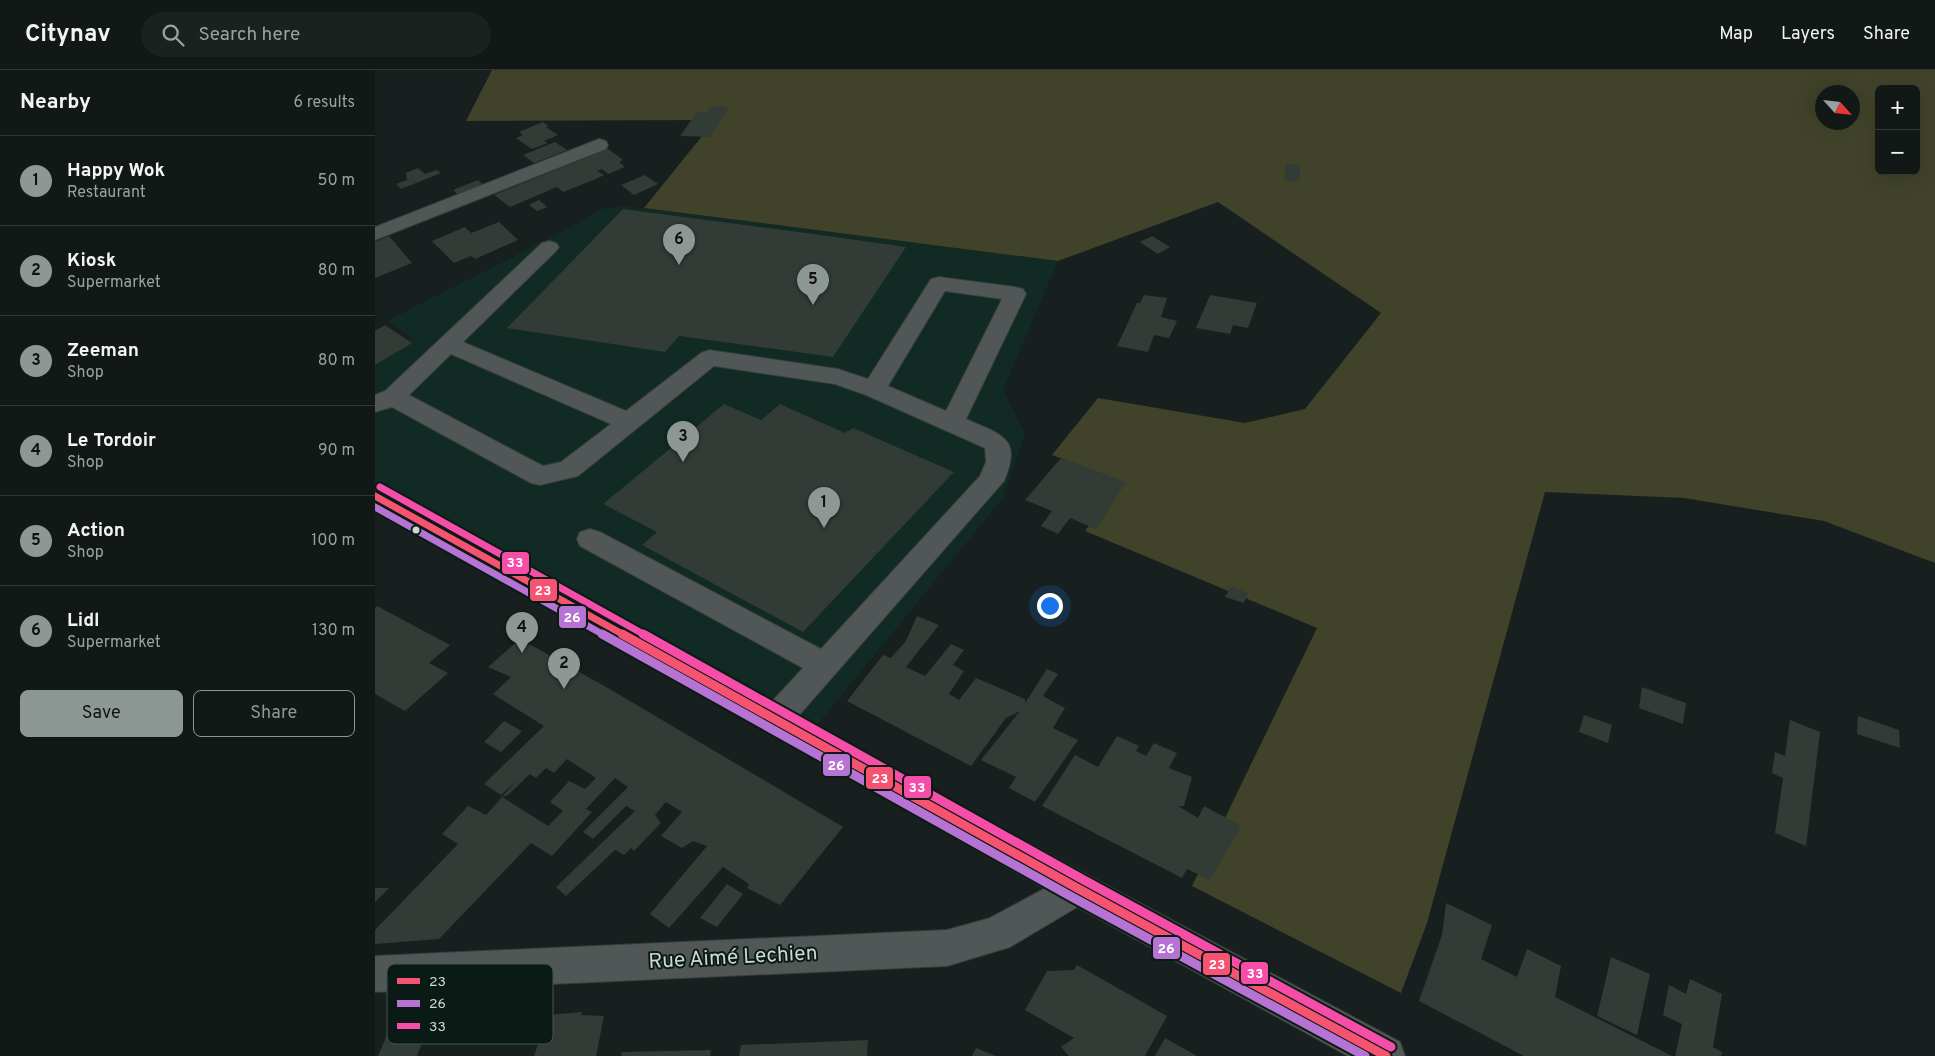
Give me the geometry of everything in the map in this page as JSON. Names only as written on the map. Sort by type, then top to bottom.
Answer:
[{"type":"main road","points":[[375,496],[1077,888],[1386,1056]]},
{"type":"street","points":[[375,234],[599,145]]},
{"type":"street","points":[[549,247],[449,345],[384,401],[540,476],[569,470],[709,358],[837,377],[874,389],[995,442],[1000,451],[999,462],[991,480],[776,719]]},
{"type":"street","points":[[874,389],[939,284],[1015,294],[952,423]]},
{"type":"street","points":[[449,345],[629,422]]},
{"type":"street","points":[[590,539],[824,664]]},
{"type":"street","name":"Rue Aimé Lechien","points":[[553,966],[947,948],[997,934],[1077,888]]},
{"type":"shaded area","points":[[492,70],[1935,70],[1935,563],[1824,521],[1684,498],[1545,492],[1427,923],[1401,993],[1192,886],[1317,628],[1085,531],[1121,481],[1052,455],[1098,398],[1245,423],[1305,409],[1381,313],[1218,202],[1058,261],[644,208],[715,120],[466,121]]},
{"type":"shaded area","points":[[626,206],[1058,261],[1003,390],[1025,434],[1003,498],[808,736],[375,496],[375,361],[414,339],[387,321],[567,229],[602,209]]},
{"type":"building","points":[[711,106],[729,107],[710,137],[680,136],[697,112],[707,112]]},
{"type":"building","points":[[543,122],[549,126],[546,127],[558,135],[544,141],[548,143],[532,149],[516,138],[523,135],[519,132]]},
{"type":"building","points":[[555,142],[567,150],[534,163],[523,155]]},
{"type":"building","points":[[608,149],[623,160],[619,162],[625,167],[608,174],[602,169],[597,171],[604,175],[596,179],[563,192],[557,187],[510,207],[494,195]]},
{"type":"building","points":[[1286,164],[1301,165],[1299,181],[1284,180]]},
{"type":"building","points":[[418,168],[425,174],[437,170],[441,173],[401,189],[396,184],[407,180],[406,173]]},
{"type":"building","points":[[645,175],[658,184],[634,195],[621,185]]},
{"type":"building","points":[[478,180],[487,188],[462,198],[453,190]]},
{"type":"building","points":[[539,200],[547,207],[537,211],[529,205]]},
{"type":"building","points":[[623,209],[906,247],[833,357],[679,336],[665,352],[507,328]]},
{"type":"building","points":[[499,222],[518,240],[475,259],[471,256],[454,263],[432,241],[465,227],[471,233]]},
{"type":"building","points":[[389,236],[412,263],[375,278],[375,242]]},
{"type":"building","points":[[1152,236],[1170,247],[1158,254],[1140,242]]},
{"type":"building","points":[[1144,295],[1167,298],[1161,317],[1177,321],[1169,338],[1154,335],[1148,352],[1117,346],[1137,303],[1140,303]]},
{"type":"building","points":[[1210,295],[1257,303],[1248,328],[1233,325],[1230,334],[1196,328]]},
{"type":"building","points":[[385,325],[412,343],[375,365],[375,331]]},
{"type":"building","points":[[724,404],[761,420],[780,404],[845,433],[853,428],[954,472],[803,632],[642,545],[657,532],[603,504]]},
{"type":"building","points":[[1061,458],[1126,482],[1096,529],[1070,518],[1058,534],[1041,526],[1052,511],[1025,500]]},
{"type":"building","points":[[1231,587],[1248,593],[1244,603],[1225,597]]},
{"type":"building","points":[[377,606],[450,645],[429,663],[448,673],[405,711],[375,694],[375,608]]},
{"type":"building","points":[[917,616],[939,625],[906,667],[925,676],[951,644],[964,650],[953,665],[964,671],[949,694],[959,700],[976,678],[1025,699],[1025,703],[1047,669],[1058,674],[1043,696],[1065,708],[1053,728],[1078,740],[1035,802],[1009,788],[1016,777],[981,760],[1020,711],[1006,718],[971,766],[847,701],[883,655],[891,658],[906,641]]},
{"type":"building","points":[[520,639],[608,688],[843,827],[780,905],[747,888],[749,884],[723,867],[669,928],[650,914],[707,846],[693,841],[682,848],[661,836],[682,812],[666,802],[655,815],[661,823],[634,851],[631,848],[624,855],[615,850],[566,896],[556,887],[635,811],[626,806],[593,839],[583,832],[628,787],[615,778],[586,809],[592,812],[552,856],[531,843],[439,939],[375,944],[375,930],[458,844],[442,834],[468,806],[486,815],[517,780],[501,795],[484,784],[544,726],[493,694],[511,677],[488,667]],"holes":[[[567,759],[596,778],[585,789],[569,781],[550,802],[563,811],[548,826],[502,797],[508,795],[530,774],[536,778],[546,768],[554,773]]]},
{"type":"building","points":[[1642,687],[1686,703],[1683,724],[1639,708]]},
{"type":"building","points":[[1584,715],[1612,725],[1608,743],[1579,732]]},
{"type":"building","points":[[1858,716],[1899,730],[1900,748],[1857,734]]},
{"type":"building","points":[[1790,720],[1820,732],[1806,846],[1775,833],[1783,778],[1772,773],[1775,752],[1785,756]]},
{"type":"building","points":[[504,721],[522,731],[501,752],[484,742]]},
{"type":"building","points":[[1117,736],[1139,746],[1136,751],[1146,756],[1154,743],[1177,753],[1169,768],[1192,777],[1184,806],[1178,806],[1198,818],[1204,806],[1241,826],[1210,880],[1187,869],[1182,878],[1042,806],[1075,755],[1098,767]]},
{"type":"building","points":[[727,884],[743,894],[717,927],[700,918]]},
{"type":"building","points":[[375,888],[389,888],[375,902]]},
{"type":"building","points":[[1446,903],[1492,925],[1481,959],[1517,977],[1527,949],[1561,966],[1555,997],[1672,1056],[1524,1056],[1419,1001],[1442,935]]},
{"type":"building","points":[[1611,957],[1650,974],[1637,1035],[1597,1016]]},
{"type":"building","points":[[1077,965],[1167,1016],[1145,1056],[1069,1056],[1061,1047],[1074,1038],[1025,1010],[1047,971],[1074,970]]},
{"type":"building","points":[[1690,979],[1722,994],[1713,1047],[1722,1052],[1721,1056],[1675,1056],[1682,1024],[1663,1015],[1669,985],[1686,994]]},
{"type":"building","points":[[582,1012],[581,1015],[604,1016],[596,1056],[534,1056],[538,1044],[553,1044],[553,1015]]},
{"type":"building","points":[[387,1035],[387,1044],[422,1044],[417,1056],[378,1056]]},
{"type":"building","points":[[1165,1038],[1197,1056],[1155,1056]]},
{"type":"building","points":[[868,1040],[867,1056],[739,1056],[741,1045]]},
{"type":"building","points":[[976,1048],[996,1056],[972,1056]]},
{"type":"building","points":[[711,1050],[710,1056],[621,1056],[622,1052]]},
{"type":"transit line","name":"33","points":[[380,487],[1082,879],[1391,1047]]},
{"type":"transit line","name":"23","points":[[375,496],[1077,888],[1386,1056]]},
{"type":"transit line","name":"26","points":[[375,507],[1072,897],[1365,1056]]},
{"type":"place","name":"Lidl","points":[[679,265]]},
{"type":"place","name":"Action","points":[[813,305]]},
{"type":"place","name":"Zeeman","points":[[683,462]]},
{"type":"place","name":"Happy Wok","points":[[824,528]]},
{"type":"place","name":"Le Tordoir","points":[[522,653]]},
{"type":"place","name":"Kiosk","points":[[564,689]]}]
